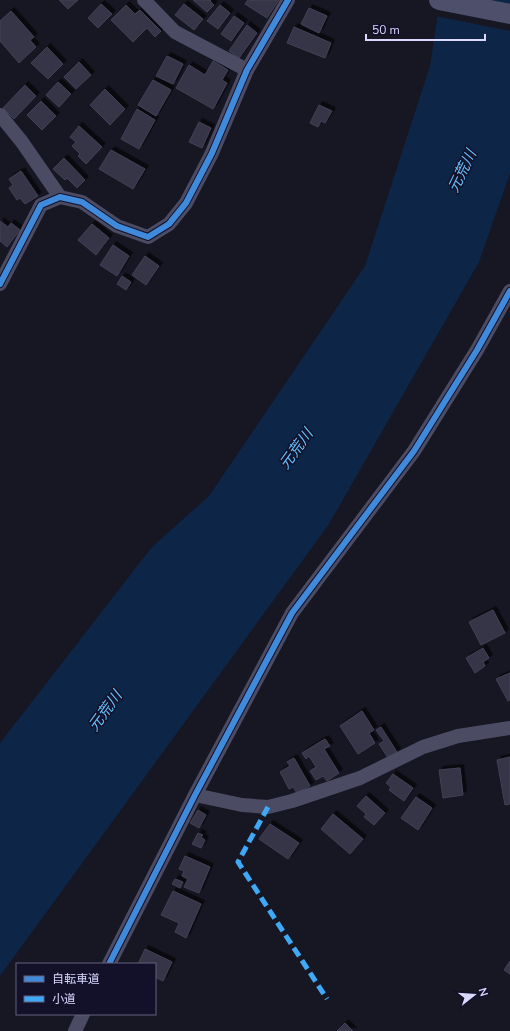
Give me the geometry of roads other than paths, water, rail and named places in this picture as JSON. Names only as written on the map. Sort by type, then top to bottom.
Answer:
[{"type":"main road","points":[[439,0],[510,14]]},
{"type":"street","points":[[144,0],[174,32],[247,70]]},
{"type":"street","points":[[0,284],[41,205],[60,197],[82,202],[117,226],[148,237],[169,224],[186,203],[212,153],[247,70],[288,0]]},
{"type":"street","points":[[0,115],[22,142],[60,197]]},
{"type":"street","points":[[110,963],[195,795],[292,613],[414,451],[477,350],[510,291]]},
{"type":"street","points":[[195,795],[242,805],[268,807],[292,801],[360,778],[423,748],[458,736],[510,728]]},
{"type":"street","points":[[74,1031],[82,1015]]},
{"type":"water","name":"元荒川","points":[[440,0],[510,0],[510,173],[479,262],[329,524],[0,976],[0,743],[152,547],[209,496],[365,266],[430,66]]}]
